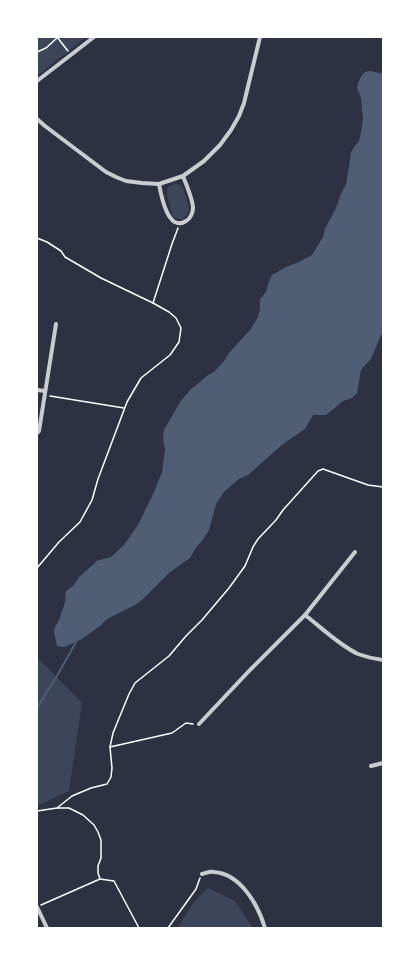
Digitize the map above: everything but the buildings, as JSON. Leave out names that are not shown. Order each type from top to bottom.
[{"type":"street","points":[[37,81],[94,37]]},
{"type":"street","points":[[37,119],[106,172],[126,181],[159,184],[183,176],[204,161],[220,145],[239,116],[244,103],[260,37]]},
{"type":"street","points":[[159,184],[169,218],[175,222],[184,223],[190,218],[194,209],[183,176]]},
{"type":"street","points":[[37,433],[39,431],[56,324]]},
{"type":"street","points":[[37,390],[44,393]]},
{"type":"street","points":[[199,724],[305,615],[355,552]]},
{"type":"street","points":[[305,615],[353,652],[365,657],[383,660]]},
{"type":"street","points":[[371,766],[383,763]]},
{"type":"street","points":[[202,874],[212,872],[220,873],[229,876],[238,883],[256,904],[265,928]]},
{"type":"street","points":[[37,907],[47,928]]},
{"type":"path","points":[[37,52],[46,48],[58,37],[71,55]]},
{"type":"path","points":[[153,302],[180,223]]},
{"type":"path","points":[[37,238],[47,242],[61,251],[65,257],[95,274],[153,302],[176,318],[181,328],[179,342],[170,356],[141,378],[124,408],[98,478],[92,500],[80,522],[59,542],[37,568]]},
{"type":"path","points":[[44,393],[124,408]]},
{"type":"path","points":[[57,808],[72,796],[91,788],[107,784],[111,777],[112,768],[110,747],[113,733],[135,683],[169,656],[202,620],[245,566],[258,539],[318,471],[323,469],[368,485],[383,486]]},
{"type":"path","points":[[110,747],[172,733],[186,723],[199,724]]},
{"type":"path","points":[[37,811],[69,808],[83,815],[94,825],[101,840],[101,858],[98,866],[98,874],[100,879]]},
{"type":"path","points":[[168,928],[196,889],[202,874]]},
{"type":"path","points":[[37,907],[100,879],[114,882],[139,928]]},
{"type":"shaded area","points":[[37,37],[86,37],[37,76]]},
{"type":"shaded area","points":[[370,71],[383,73],[383,333],[371,359],[361,370],[357,393],[352,398],[343,401],[326,415],[313,415],[305,429],[283,444],[248,475],[239,479],[224,492],[216,504],[209,530],[190,558],[169,573],[143,599],[135,605],[107,619],[82,639],[64,647],[57,646],[54,632],[65,602],[66,591],[74,585],[79,577],[96,561],[111,557],[124,545],[138,525],[162,472],[165,449],[163,440],[164,430],[180,402],[191,389],[214,372],[250,330],[258,317],[260,299],[266,292],[272,275],[312,255],[323,237],[325,229],[346,184],[351,152],[359,141],[363,119],[361,98],[357,88],[362,75],[365,72]]},
{"type":"shaded area","points":[[175,184],[181,185],[184,190],[189,209],[187,215],[182,219],[178,219],[173,216],[167,196],[167,190],[169,187]]},
{"type":"shaded area","points":[[37,657],[82,703],[69,791],[37,806]]},
{"type":"shaded area","points":[[208,888],[235,901],[253,928],[178,928],[194,902]]},
{"type":"waterway","points":[[37,708],[76,642]]}]
